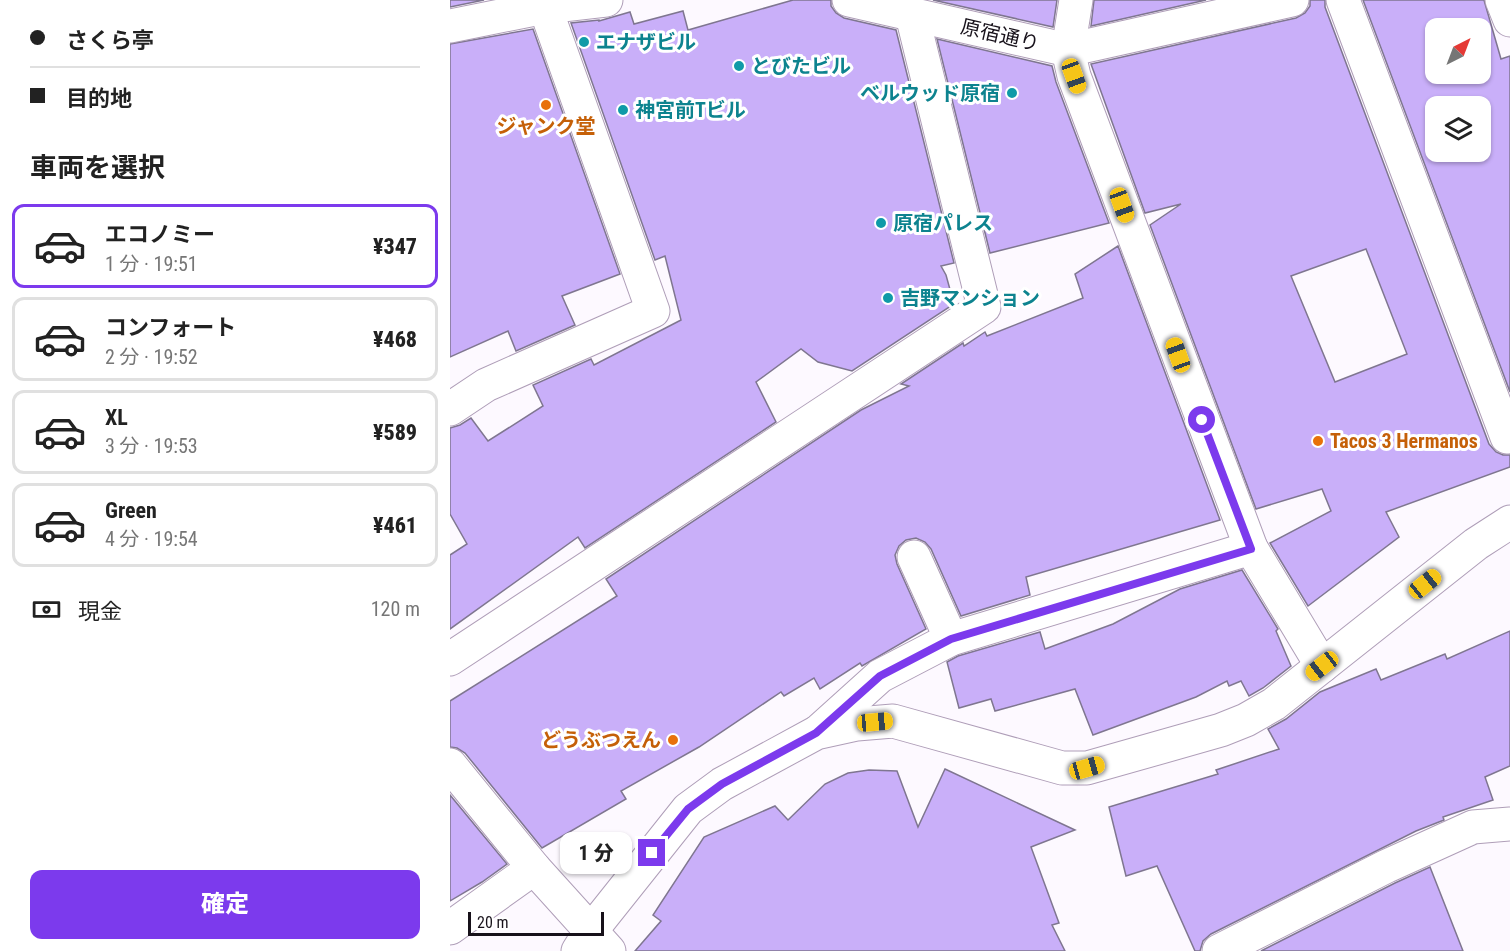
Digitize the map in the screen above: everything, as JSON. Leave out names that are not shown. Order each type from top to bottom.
[{"type":"street","points":[[450,26],[545,7],[606,0]]},
{"type":"street","name":"原宿通り","points":[[849,0],[1068,50],[1292,0]]},
{"type":"street","points":[[1076,0],[1068,50],[1074,76],[1251,549],[1322,666]]},
{"type":"street","points":[[1343,0],[1507,437]]},
{"type":"street","points":[[1502,0],[1510,20]]},
{"type":"street","points":[[450,410],[486,385],[653,311],[545,7]]},
{"type":"street","points":[[450,659],[984,307],[912,15]]},
{"type":"street","points":[[816,733],[857,724],[893,721],[1062,768],[1087,768],[1221,730],[1246,720],[1274,704],[1476,544],[1510,522]]},
{"type":"street","points":[[450,765],[534,868],[592,945],[688,809],[722,784],[816,733],[880,676],[951,639],[1251,549]]},
{"type":"street","points":[[914,557],[951,639]]},
{"type":"street","points":[[1219,951],[1387,866],[1473,827],[1510,824]]},
{"type":"street","points":[[450,928],[534,868]]},
{"type":"building","points":[[450,0],[484,0],[450,7]]},
{"type":"building","points":[[793,0],[831,0],[831,6],[836,13],[844,18],[896,30],[954,263],[941,266],[946,275],[954,304],[852,371],[818,362],[801,349],[756,382],[776,422],[585,548],[578,537],[450,629],[450,555],[467,544],[450,514],[450,428],[471,418],[488,441],[543,406],[533,385],[591,359],[594,365],[681,320],[665,256],[655,260],[571,23],[599,21],[630,12],[634,24],[683,11],[688,30]]},
{"type":"building","points":[[933,0],[1057,0],[1053,27]]},
{"type":"building","points":[[1094,0],[1206,0],[1091,26]]},
{"type":"building","points":[[1310,0],[1325,0],[1325,7],[1489,444],[1496,452],[1510,455],[1510,467],[1386,512],[1399,537],[1308,606],[1270,543],[1331,511],[1322,489],[1256,509],[1150,225],[1181,204],[1145,213],[1091,64],[1296,18],[1305,13],[1310,6]],"holes":[[[1366,249],[1407,354],[1335,382],[1291,276]]]},
{"type":"building","points":[[1363,0],[1484,0],[1489,18],[1425,18],[1425,84],[1491,84],[1491,24],[1501,59],[1510,56],[1510,392]]},
{"type":"building","points":[[533,29],[620,274],[562,296],[575,325],[516,351],[508,331],[450,357],[450,44]]},
{"type":"building","points":[[937,39],[1052,66],[1109,223],[990,253]]},
{"type":"building","points":[[1118,246],[1220,520],[1026,577],[1030,595],[961,616],[931,549],[925,542],[916,538],[906,540],[899,546],[895,555],[897,564],[926,629],[862,666],[860,663],[820,689],[814,678],[784,696],[781,692],[699,747],[621,791],[626,799],[542,848],[465,753],[450,747],[450,701],[617,596],[606,579],[861,410],[909,386],[901,384],[963,343],[964,346],[985,332],[987,336],[1083,298],[1075,274]]},
{"type":"building","points":[[1242,570],[1278,629],[1276,631],[1291,666],[1249,696],[1241,681],[1229,686],[1227,681],[1196,697],[1093,735],[1075,689],[995,711],[991,699],[959,708],[947,662],[958,656],[1040,632],[1045,649],[1113,624],[1180,589]]},
{"type":"building","points":[[1510,631],[1510,766],[1485,777],[1493,800],[1443,817],[1444,820],[1416,831],[1211,934],[1203,941],[1200,951],[1195,951],[1157,866],[1126,876],[1109,807],[1218,774],[1216,770],[1279,749],[1268,729],[1286,719],[1320,692],[1376,669],[1381,680],[1445,654],[1447,659]]},
{"type":"building","points":[[945,769],[1075,830],[1031,847],[1059,923],[1052,925],[1065,951],[635,951],[661,921],[653,915],[704,837],[775,806],[788,820],[825,784],[848,773],[869,770],[897,771],[918,827]]},
{"type":"building","points":[[450,795],[507,864],[450,901]]},
{"type":"building","points":[[1430,867],[1463,951],[1261,951],[1395,883]]},
{"type":"place","name":"エナザビル","points":[[584,42]]},
{"type":"place","name":"とびたビル","points":[[739,66]]},
{"type":"place","name":"ベルウッド原宿","points":[[1012,93]]},
{"type":"place","name":"ジャンク堂","points":[[546,105]]},
{"type":"place","name":"神宮前Tビル","points":[[623,110]]},
{"type":"place","name":"原宿パレス","points":[[881,223]]},
{"type":"place","name":"吉野マンション","points":[[888,298]]},
{"type":"place","name":"Tacos 3 Hermanos","points":[[1318,441]]},
{"type":"place","name":"どうぶつえん","points":[[673,740]]},
{"type":"route","points":[[652,853],[688,809],[722,784],[816,733],[880,676],[951,639],[1251,549],[1202,420]]}]
